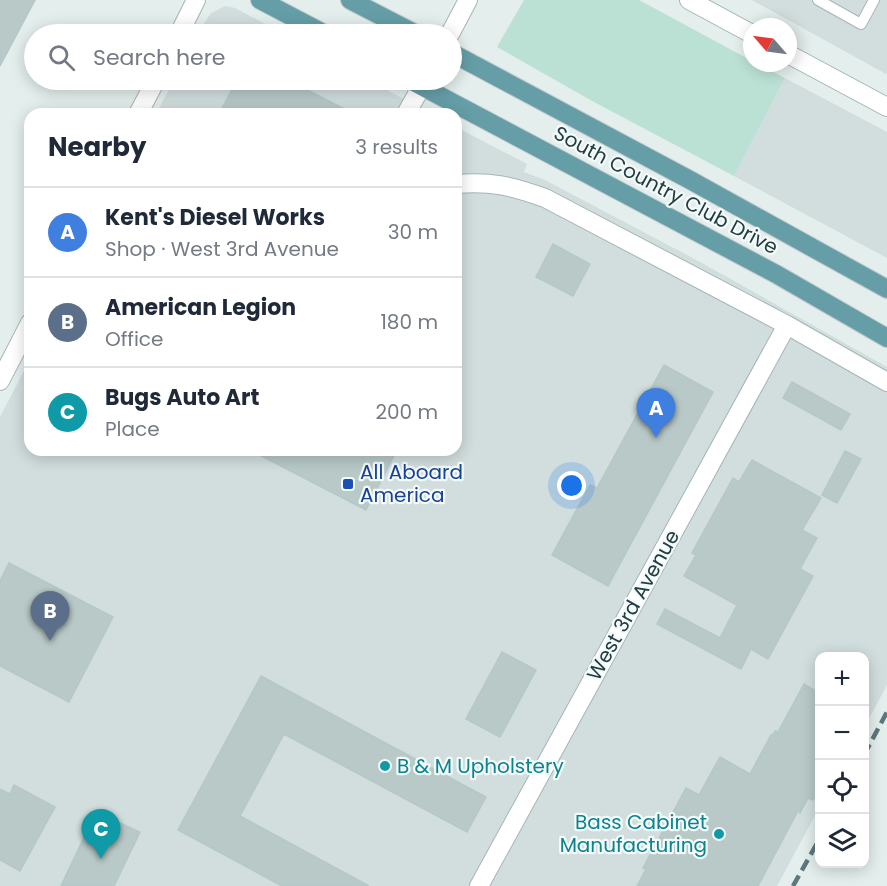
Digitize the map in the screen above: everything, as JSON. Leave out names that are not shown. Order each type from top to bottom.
[{"type":"main road","points":[[260,0],[306,24]]},
{"type":"main road","points":[[350,0],[397,24]]},
{"type":"main road","name":"South Country Club Drive","points":[[462,58],[690,180],[887,289]]},
{"type":"main road","name":"South Country Club Drive","points":[[436,90],[767,269],[887,338]]},
{"type":"street","points":[[184,24],[196,0]]},
{"type":"street","points":[[455,24],[468,0]]},
{"type":"street","points":[[689,0],[743,29]]},
{"type":"street","points":[[797,59],[887,107]]},
{"type":"street","points":[[141,108],[151,90]]},
{"type":"street","name":"South Country Club Drive","points":[[408,108],[415,90]]},
{"type":"street","points":[[462,184],[511,186],[545,198],[787,325],[887,382]]},
{"type":"street","name":"West 3rd Avenue","points":[[479,886],[787,325]]},
{"type":"street","points":[[0,381],[24,335]]},
{"type":"lane","points":[[819,0],[861,24],[874,0]]},
{"type":"shaded area","points":[[752,0],[887,0],[886,74],[797,25],[797,18],[785,18]]},
{"type":"shaded area","points":[[225,6],[235,8],[265,24],[204,24],[211,13]]},
{"type":"shaded area","points":[[785,78],[887,132],[887,258],[734,176]]},
{"type":"shaded area","points":[[169,90],[387,90],[421,108],[159,108]]},
{"type":"shaded area","points":[[462,130],[527,164],[524,172],[545,180],[702,263],[887,367],[887,685],[869,719],[869,652],[815,652],[815,815],[777,886],[0,886],[0,417],[24,371],[24,456],[462,456]]},
{"type":"green space","points":[[524,0],[639,0],[743,56],[743,72],[773,72],[785,78],[734,176],[594,102],[497,47]]},
{"type":"building","points":[[0,0],[35,0],[0,66]]},
{"type":"building","points":[[232,90],[307,90],[342,108],[222,108]]},
{"type":"building","points":[[553,244],[590,264],[573,296],[536,277]]},
{"type":"building","points":[[664,365],[713,392],[608,586],[552,555],[590,485],[597,488]]},
{"type":"building","points":[[792,382],[850,414],[841,430],[783,398]]},
{"type":"building","points":[[845,451],[861,459],[837,503],[822,495]]},
{"type":"building","name":"All Aboard America","points":[[262,456],[394,456],[366,510]]},
{"type":"building","points":[[752,460],[821,498],[802,530],[817,538],[800,569],[813,576],[768,659],[751,649],[741,669],[657,624],[665,609],[720,638],[737,605],[684,576],[696,555],[692,553],[733,478],[739,482]]},
{"type":"building","points":[[9,563],[113,617],[69,702],[0,666],[0,581]]},
{"type":"building","points":[[502,652],[536,670],[500,737],[466,719]]},
{"type":"building","name":"B & M Upholstery","points":[[261,676],[486,797],[467,832],[284,734],[240,816],[369,886],[282,886],[178,830]]},
{"type":"building","name":"Bass Cabinet Manufacturing","points":[[804,684],[815,691],[815,796],[813,800],[808,798],[800,813],[798,811],[758,886],[637,886],[646,869],[643,868],[686,788],[699,795],[720,757],[750,774],[771,735],[775,731],[778,732]]},
{"type":"building","points":[[14,785],[55,807],[20,871],[0,860],[0,789],[10,794]]},
{"type":"building","points":[[96,812],[140,832],[114,886],[61,886]]},
{"type":"railway","points":[[869,746],[887,712]]},
{"type":"railway","points":[[793,886],[815,847]]},
{"type":"place","name":"Kent's Diesel Works","points":[[656,438]]},
{"type":"place","name":"All Aboard America","points":[[348,484]]},
{"type":"place","name":"American Legion","points":[[50,641]]},
{"type":"place","name":"B & M Upholstery","points":[[385,766]]},
{"type":"place","name":"Bass Cabinet Manufacturing","points":[[719,834]]},
{"type":"place","name":"Bugs Auto Art","points":[[101,859]]}]
